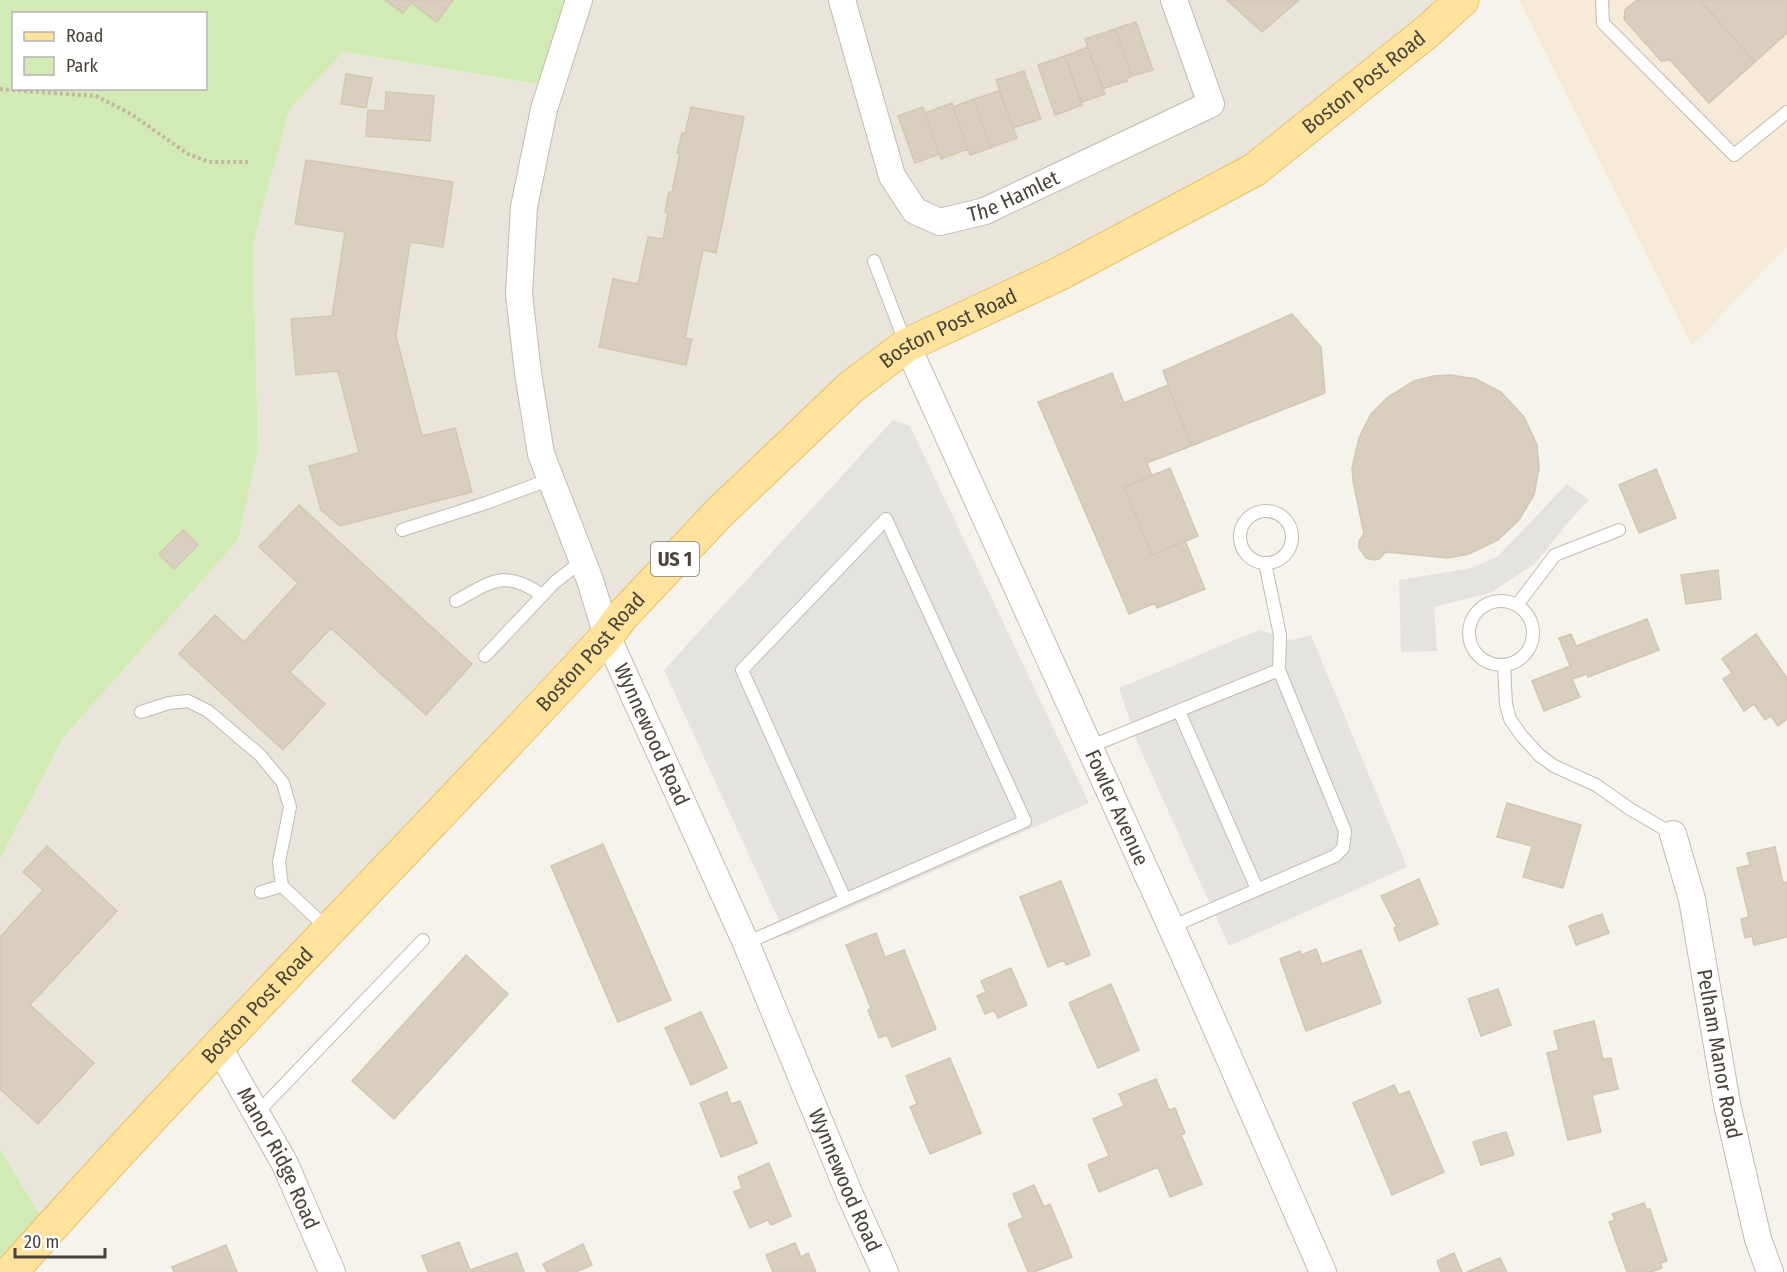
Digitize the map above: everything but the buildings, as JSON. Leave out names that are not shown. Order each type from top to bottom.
[{"type":"main road","name":"Boston Post Road","points":[[11,1272],[63,1212],[276,984],[444,811],[719,513],[851,387],[907,345],[1057,275],[1254,171],[1428,31],[1462,0]]},
{"type":"street","name":"Wynnewood Road","points":[[579,0],[544,109],[523,218],[519,294],[528,373],[541,454],[582,561],[607,636],[746,943],[885,1272]]},
{"type":"street","name":"The Hamlet","points":[[842,0],[892,176],[915,211],[940,222],[985,211],[1211,104],[1174,0]]},
{"type":"street","name":"Fowler Avenue","points":[[907,345],[1172,927],[1323,1272]]},
{"type":"street","name":"Pelham Manor Road","points":[[1673,834],[1692,899],[1727,1104],[1758,1239],[1770,1272]]},
{"type":"street","name":"Manor Ridge Road","points":[[211,1055],[225,1058],[285,1164],[332,1272]]},
{"type":"lane","points":[[1602,0],[1603,23],[1734,155],[1787,112]]},
{"type":"lane","points":[[874,261],[907,345]]},
{"type":"lane","points":[[402,530],[551,479]]},
{"type":"lane","points":[[1268,510],[1284,517],[1292,533],[1288,551],[1282,558],[1265,563],[1249,558],[1240,544],[1239,535],[1245,520],[1251,514],[1268,510]]},
{"type":"lane","points":[[746,943],[1025,821],[886,519],[742,670],[845,899]]},
{"type":"lane","points":[[1517,606],[1555,555],[1619,531]]},
{"type":"lane","points":[[485,656],[555,582],[582,561]]},
{"type":"lane","points":[[1172,927],[1335,856],[1343,848],[1345,831],[1279,670],[1280,635],[1265,563]]},
{"type":"lane","points":[[456,601],[483,586],[507,579],[526,583],[542,595]]},
{"type":"lane","points":[[1497,601],[1517,606],[1525,612],[1533,630],[1529,649],[1522,657],[1504,665],[1493,664],[1483,659],[1470,642],[1472,620],[1478,611],[1497,601]]},
{"type":"lane","points":[[1504,665],[1506,704],[1510,719],[1539,755],[1554,766],[1596,785],[1630,809],[1673,834]]},
{"type":"lane","points":[[1089,747],[1279,670]]},
{"type":"lane","points":[[141,712],[169,703],[188,701],[208,711],[260,755],[283,783],[290,807],[279,862],[282,886],[329,930]]},
{"type":"lane","points":[[1179,711],[1257,890]]},
{"type":"lane","points":[[261,892],[282,886]]},
{"type":"lane","points":[[256,1114],[423,940]]},
{"type":"path","points":[[14,90],[96,96],[131,114],[188,154],[209,162],[248,162]]},
{"type":"shaded area","points":[[576,0],[1452,0],[1251,167],[910,341],[46,1224],[0,1149],[0,859],[63,738],[238,540],[258,450],[253,244],[289,110],[343,52],[546,86]]},
{"type":"shaded area","points":[[1519,0],[1787,0],[1787,247],[1692,346]]},
{"type":"shaded area","points":[[893,420],[910,426],[1089,803],[786,936],[664,670]]},
{"type":"shaded area","points":[[1567,484],[1589,500],[1535,564],[1490,593],[1434,607],[1437,651],[1401,652],[1399,580],[1472,568],[1498,556]]},
{"type":"shaded area","points":[[1259,630],[1292,640],[1311,635],[1407,867],[1229,946],[1138,744],[1119,688]]},
{"type":"green space","points":[[0,0],[576,0],[547,86],[343,52],[289,110],[253,244],[258,450],[238,540],[63,738],[0,859]]},
{"type":"green space","points":[[0,1149],[46,1224],[0,1272]]}]
